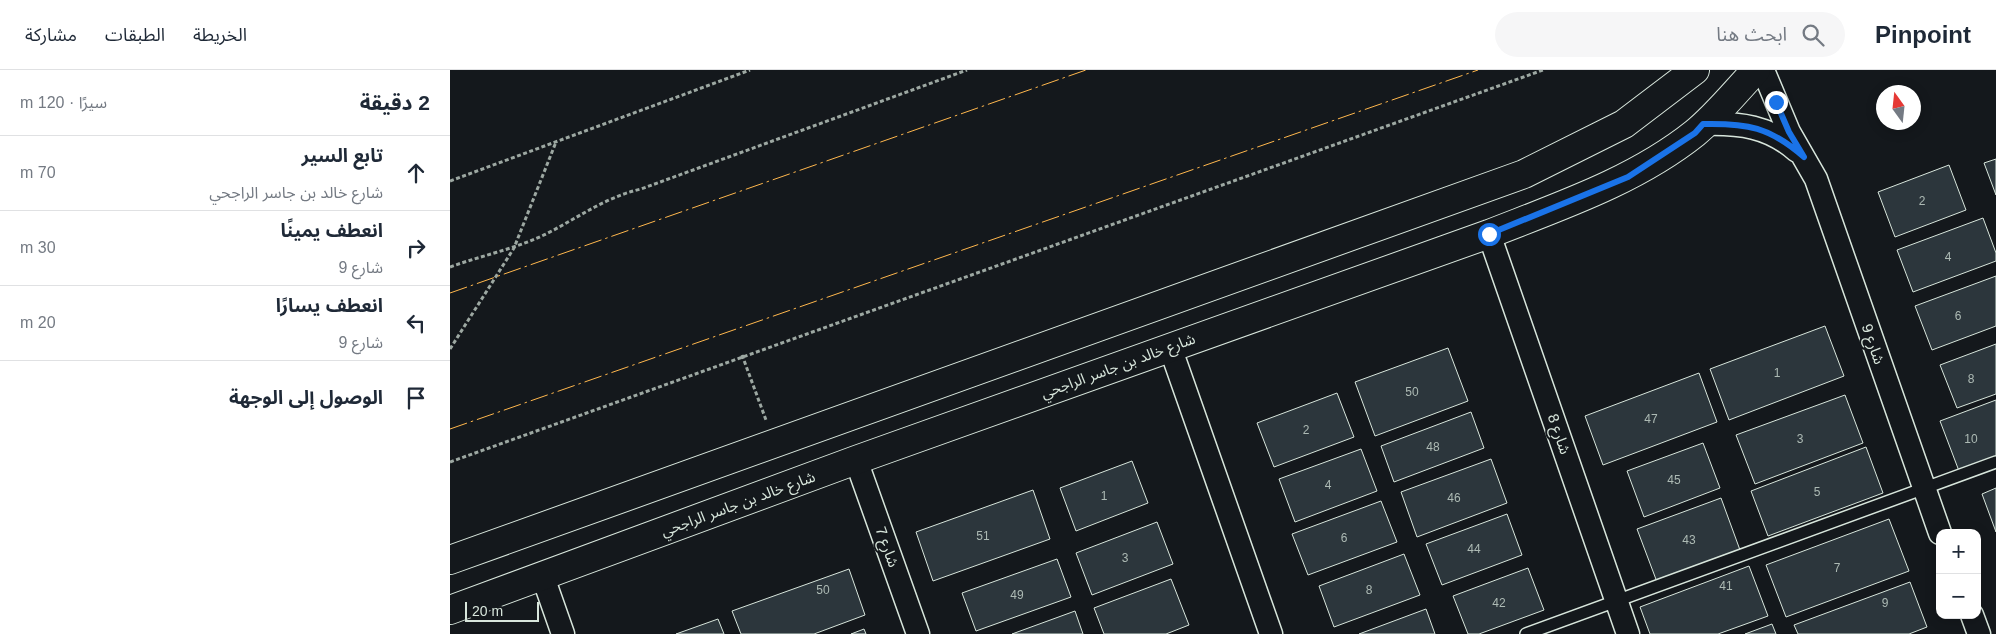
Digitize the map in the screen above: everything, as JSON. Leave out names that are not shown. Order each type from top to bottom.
[{"type":"street","points":[[450,560],[1524,174],[1624,124],[1695,70]]},
{"type":"street","name":"شارع خالد بن جاسر الراجحي","points":[[450,610],[856,460],[1489,234],[1628,177],[1695,133],[1756,70]]},
{"type":"street","name":"شارع 9","points":[[1763,70],[1789,132],[1816,179],[1939,529]]},
{"type":"street","name":"شارع 9","points":[[1703,124],[1728,124],[1756,128],[1785,141],[1804,157]]},
{"type":"street","name":"شارع 8","points":[[1489,234],[1628,634]]},
{"type":"street","points":[[1170,347],[1271,634]]},
{"type":"street","name":"شارع 7","points":[[856,460],[918,634]]},
{"type":"street","points":[[543,577],[563,634]]},
{"type":"street","points":[[1973,619],[1979,634]]},
{"type":"lane","points":[[1526,634],[1996,462]]},
{"type":"path","points":[[450,181],[750,70]]},
{"type":"path","points":[[450,267],[514,248],[548,233],[619,194],[641,189],[967,70]]},
{"type":"path","points":[[450,462],[742,355],[1542,70]]},
{"type":"path","points":[[450,349],[514,248],[556,142]]},
{"type":"path","points":[[742,355],[775,443]]},
{"type":"building","points":[[1996,159],[1996,195],[1984,163]]},
{"type":"building","points":[[1949,165],[1966,210],[1895,237],[1878,192]]},
{"type":"building","points":[[1983,218],[1996,253],[1996,261],[1913,292],[1897,250]]},
{"type":"building","points":[[1996,276],[1996,326],[1932,350],[1915,306]]},
{"type":"building","points":[[1825,326],[1844,376],[1729,420],[1710,369]]},
{"type":"building","points":[[1996,344],[1996,394],[1957,408],[1940,365]]},
{"type":"building","points":[[1448,348],[1468,401],[1375,436],[1355,382]]},
{"type":"building","points":[[1699,373],[1717,422],[1603,465],[1585,416]]},
{"type":"building","points":[[1337,393],[1354,437],[1274,467],[1257,423]]},
{"type":"building","points":[[1845,395],[1863,443],[1755,484],[1736,435]]},
{"type":"building","points":[[1996,400],[1996,457],[1959,471],[1940,421]]},
{"type":"building","points":[[1471,412],[1484,448],[1394,482],[1381,446]]},
{"type":"building","points":[[1703,443],[1720,488],[1644,517],[1627,471]]},
{"type":"building","points":[[1866,447],[1883,493],[1768,536],[1751,491]]},
{"type":"building","points":[[1361,449],[1377,491],[1295,522],[1279,479]]},
{"type":"building","points":[[1491,459],[1507,503],[1417,537],[1401,492]]},
{"type":"building","points":[[1132,461],[1148,503],[1076,531],[1060,488]]},
{"type":"building","points":[[1996,488],[1996,532],[1982,494]]},
{"type":"building","points":[[1033,490],[1050,539],[933,581],[916,532]]},
{"type":"building","points":[[1721,498],[1740,550],[1657,582],[1637,529]]},
{"type":"building","points":[[1381,501],[1397,542],[1308,575],[1292,534]]},
{"type":"building","points":[[1507,514],[1522,555],[1442,585],[1426,544]]},
{"type":"building","points":[[1889,519],[1909,571],[1786,617],[1766,565]]},
{"type":"building","points":[[1157,522],[1173,564],[1092,595],[1076,553]]},
{"type":"building","points":[[1404,554],[1420,595],[1334,627],[1319,586]]},
{"type":"building","points":[[1057,559],[1071,597],[976,631],[962,593]]},
{"type":"building","points":[[1749,566],[1768,616],[1718,634],[1650,634],[1640,607]]},
{"type":"building","points":[[1528,568],[1544,610],[1479,634],[1468,634],[1453,596]]},
{"type":"building","points":[[849,569],[865,615],[814,634],[741,634],[732,611]]},
{"type":"building","points":[[1171,579],[1189,625],[1166,634],[1104,634],[1094,608]]},
{"type":"building","points":[[1910,582],[1927,627],[1909,634],[1798,634],[1794,625]]},
{"type":"building","points":[[1426,609],[1435,634],[1359,634]]},
{"type":"building","points":[[1075,611],[1083,634],[1012,634]]},
{"type":"building","points":[[718,619],[724,634],[676,634]]},
{"type":"building","points":[[1772,624],[1776,634],[1745,634]]},
{"type":"building","points":[[864,629],[866,634],[851,634]]},
{"type":"power","points":[[450,293],[1086,70]]},
{"type":"power","points":[[450,429],[1478,70]]},
{"type":"route","points":[[1489,234],[1628,177],[1695,133],[1703,124],[1750,126],[1770,132],[1785,141],[1804,157],[1789,132],[1776,102]]}]
